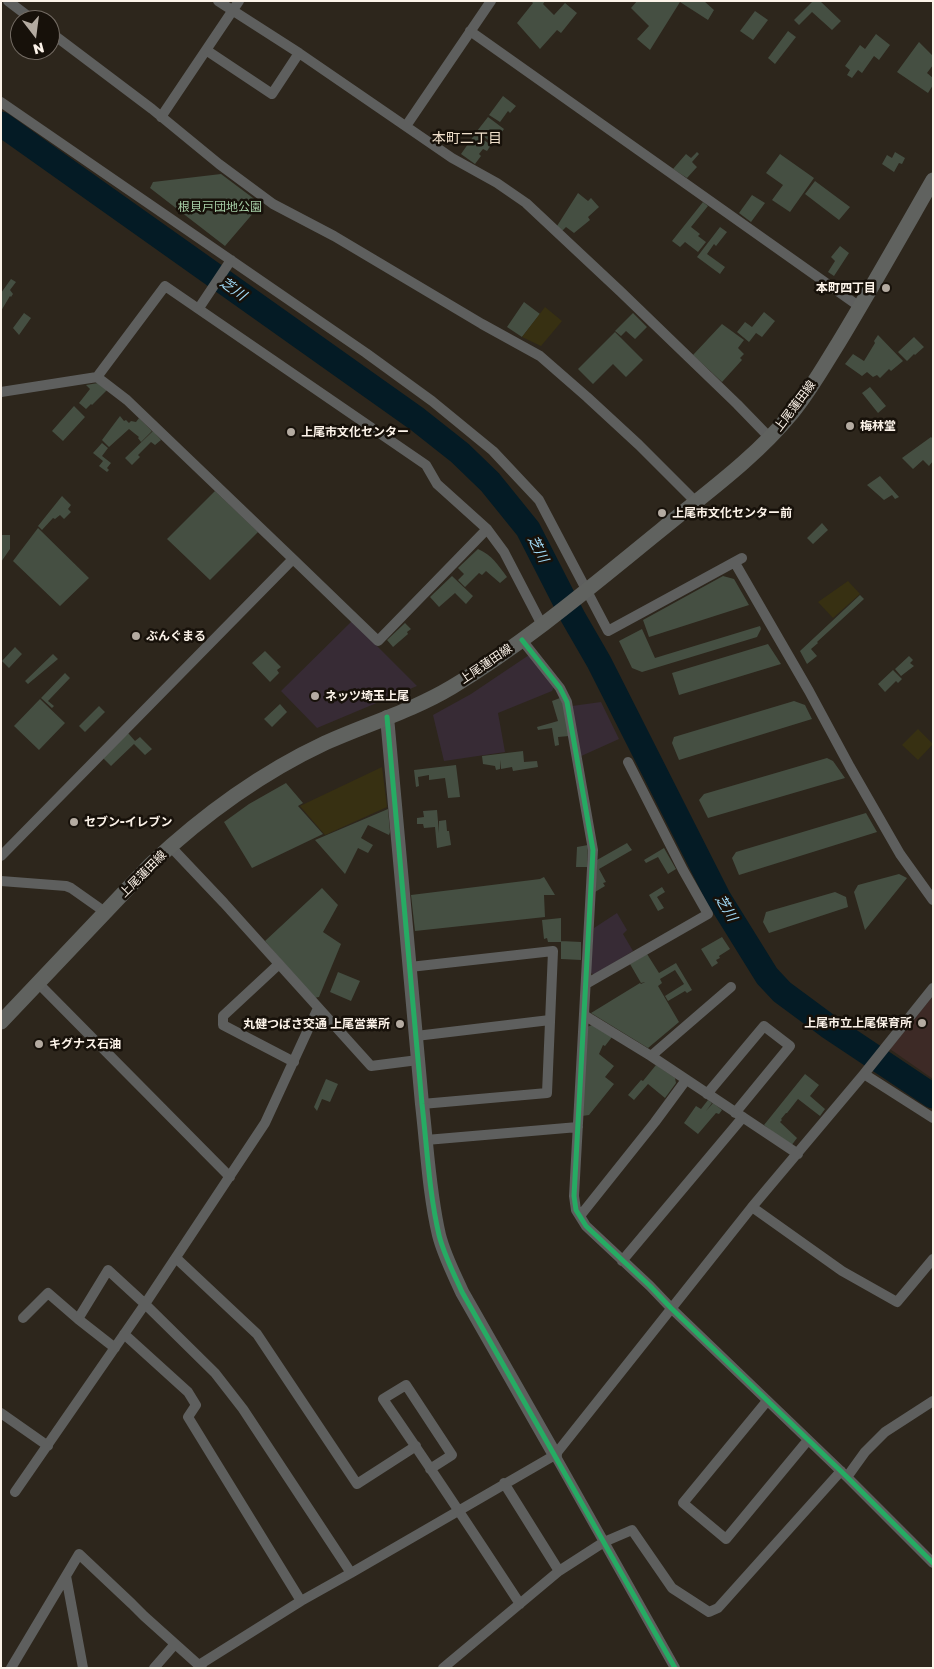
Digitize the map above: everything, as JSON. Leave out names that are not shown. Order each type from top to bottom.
[{"type":"main road","name":"上尾蓮田線","points":[[1,1022],[170,846],[204,819],[267,775],[324,743],[420,704],[482,669],[560,611],[695,501],[728,477],[770,438],[794,411],[812,385],[860,307],[933,180]]},
{"type":"street","points":[[8,1],[20,10]]},
{"type":"street","points":[[218,1],[299,53],[452,158],[497,183],[526,203],[621,292],[770,438]]},
{"type":"street","points":[[161,117],[239,1]]},
{"type":"street","points":[[406,126],[491,1]]},
{"type":"street","points":[[470,31],[860,307]]},
{"type":"street","points":[[60,40],[273,204],[334,236],[482,324],[540,356],[588,397],[695,501]]},
{"type":"street","points":[[206,50],[272,94],[299,53]]},
{"type":"street","points":[[1,102],[366,353],[432,402],[493,451],[539,500],[583,592],[608,631],[738,560],[850,767],[900,854],[933,900]]},
{"type":"street","points":[[202,304],[231,260]]},
{"type":"street","points":[[1,392],[98,377],[165,286],[202,304],[426,465],[437,484],[487,529],[504,552],[542,625]]},
{"type":"street","points":[[98,377],[127,400],[378,641],[487,529]]},
{"type":"street","points":[[1,856],[293,559]]},
{"type":"street","points":[[522,640],[560,688],[567,702],[593,850],[574,1196],[576,1210],[586,1226],[933,1562]]},
{"type":"street","points":[[387,717],[422,1104],[439,1236],[462,1292],[675,1668]]},
{"type":"street","points":[[586,984],[708,914],[683,870],[628,762]]},
{"type":"street","points":[[170,846],[371,1066],[418,1060]]},
{"type":"street","points":[[1,881],[66,886],[105,912]]},
{"type":"street","points":[[410,966],[553,951],[547,1093],[422,1104]]},
{"type":"street","points":[[279,964],[223,1016],[223,1025],[294,1062]]},
{"type":"street","points":[[38,982],[230,1177]]},
{"type":"street","points":[[651,1056],[731,987]]},
{"type":"street","points":[[11,1668],[80,1554],[200,1667],[301,1601],[555,1455],[671,1308],[933,988]]},
{"type":"street","points":[[16,1492],[145,1304],[265,1123],[318,1008]]},
{"type":"street","points":[[584,1015],[651,1056],[798,1154]]},
{"type":"street","points":[[416,1036],[550,1020]]},
{"type":"street","points":[[622,1261],[739,1115],[790,1046],[764,1026],[707,1094]]},
{"type":"street","points":[[866,1071],[933,1118]]},
{"type":"street","points":[[580,1216],[686,1080]]},
{"type":"street","points":[[426,1140],[578,1127]]},
{"type":"street","points":[[752,1208],[842,1271],[897,1302],[933,1259]]},
{"type":"street","points":[[176,1258],[257,1334],[357,1484],[416,1446]]},
{"type":"street","points":[[78,1319],[108,1270],[215,1373],[244,1409],[351,1573]]},
{"type":"street","points":[[23,1318],[48,1293],[115,1348]]},
{"type":"street","points":[[124,1334],[188,1392],[196,1405],[188,1417],[301,1601]]},
{"type":"street","points":[[430,1469],[452,1455],[406,1385],[383,1399],[430,1469],[459,1510],[520,1604]]},
{"type":"street","points":[[767,1401],[683,1503],[726,1538],[808,1440]]},
{"type":"street","points":[[443,1668],[559,1571],[604,1542],[632,1530],[672,1588],[709,1612],[718,1608],[885,1432],[933,1401]]},
{"type":"street","points":[[1,1413],[48,1446]]},
{"type":"street","points":[[504,1483],[559,1571]]},
{"type":"street","points":[[66,1576],[84,1668]]},
{"type":"street","points":[[154,1668],[175,1644]]},
{"type":"shaded area","points":[[352,621],[417,686],[317,728],[281,691]]},
{"type":"shaded area","points":[[529,655],[554,687],[552,691],[498,713],[505,752],[444,761],[433,715],[471,694]]},
{"type":"shaded area","points":[[601,702],[619,739],[579,757],[572,706]]},
{"type":"shaded area","points":[[617,913],[627,930],[623,934],[633,951],[594,975],[590,972],[594,928]]},
{"type":"shaded area","name":"上尾市立上尾保育所","points":[[933,996],[933,1079],[890,1049]]},
{"type":"green space","points":[[531,1],[545,1],[543,4],[554,15],[565,3],[577,13],[561,33],[557,30],[540,49],[517,23],[533,3]]},
{"type":"green space","points":[[637,1],[704,1],[714,10],[708,20],[680,2],[650,50],[637,39],[649,26],[631,8]]},
{"type":"green space","points":[[813,1],[820,1],[841,21],[832,30],[812,12],[799,25],[794,20]]},
{"type":"green space","points":[[755,11],[768,20],[753,40],[740,31]]},
{"type":"green space","points":[[788,31],[796,37],[775,64],[768,58]]},
{"type":"green space","points":[[876,34],[890,45],[879,60],[874,56],[862,73],[858,70],[852,78],[847,75],[850,70],[845,66],[860,45],[865,49]]},
{"type":"green space","points":[[919,42],[933,56],[933,65],[927,73],[933,78],[933,85],[928,93],[897,72]]},
{"type":"green space","points":[[503,96],[516,106],[510,113],[508,111],[500,122],[489,115]]},
{"type":"green space","points":[[488,117],[504,129],[493,144],[477,131]]},
{"type":"green space","points":[[475,134],[491,145],[487,151],[483,149],[479,154],[481,156],[475,164],[461,154]]},
{"type":"green space","points":[[697,152],[699,154],[692,162],[697,167],[687,178],[673,169],[686,154],[691,158]]},
{"type":"green space","points":[[895,152],[905,158],[902,164],[899,163],[894,172],[882,164],[887,155],[892,158]]},
{"type":"green space","points":[[780,154],[814,178],[790,212],[772,200],[783,185],[766,173]]},
{"type":"green space","name":"根貝戸団地公園","points":[[221,174],[261,204],[225,246],[150,188],[153,182]]},
{"type":"green space","points":[[815,181],[850,207],[839,220],[805,194]]},
{"type":"green space","points":[[578,193],[588,201],[591,198],[599,207],[588,217],[590,220],[574,233],[566,227],[562,231],[557,226]]},
{"type":"green space","points":[[752,195],[765,203],[751,222],[739,213]]},
{"type":"green space","points":[[703,202],[708,206],[691,227],[706,242],[698,252],[685,242],[680,247],[672,241]]},
{"type":"green space","points":[[720,227],[727,232],[716,246],[714,244],[707,254],[725,267],[720,274],[697,257]]},
{"type":"green space","points":[[840,246],[849,253],[834,276],[828,272],[835,261],[831,257]]},
{"type":"green space","points":[[11,279],[16,282],[10,290],[13,294],[1,311],[1,293]]},
{"type":"green space","points":[[524,302],[540,314],[522,337],[507,327]]},
{"type":"green space","points":[[764,312],[775,321],[762,337],[756,333],[749,342],[737,332],[745,322],[752,327]]},
{"type":"green space","points":[[24,313],[31,318],[19,335],[13,328]]},
{"type":"green space","points":[[633,313],[647,327],[635,339],[626,331],[621,336],[615,331]]},
{"type":"green space","points":[[722,324],[744,340],[738,348],[744,354],[740,358],[742,360],[722,382],[693,355]]},
{"type":"green space","points":[[615,332],[643,360],[626,377],[613,364],[593,384],[578,369]]},
{"type":"green space","points":[[878,335],[903,361],[891,371],[889,369],[880,378],[877,375],[873,377],[867,372],[862,376],[845,364],[853,354],[864,361]]},
{"type":"green space","points":[[914,337],[924,347],[907,361],[898,352]]},
{"type":"green space","points":[[98,383],[108,389],[86,409],[79,403],[90,389],[86,385]]},
{"type":"green space","points":[[870,387],[886,406],[878,413],[862,393]]},
{"type":"green space","points":[[74,406],[85,417],[63,441],[52,431]]},
{"type":"green space","points":[[120,416],[129,423],[131,421],[136,422],[139,418],[152,431],[141,442],[139,437],[129,429],[109,447],[102,440]]},
{"type":"green space","points":[[153,431],[161,440],[155,445],[151,442],[138,455],[140,457],[132,465],[125,458]]},
{"type":"green space","points":[[931,437],[933,439],[933,461],[929,466],[923,460],[913,469],[902,458]]},
{"type":"green space","points":[[102,443],[108,448],[102,456],[111,463],[107,468],[109,470],[107,472],[99,466],[103,461],[93,453]]},
{"type":"green space","points":[[880,476],[899,497],[895,499],[892,495],[884,500],[867,485]]},
{"type":"green space","points":[[215,491],[258,532],[210,580],[167,539]]},
{"type":"green space","points":[[62,496],[71,505],[68,509],[71,512],[64,519],[60,515],[55,519],[53,518],[42,530],[38,526]]},
{"type":"green space","points":[[822,523],[828,530],[813,544],[807,538]]},
{"type":"green space","points":[[38,528],[89,578],[60,606],[13,561]]},
{"type":"green space","points":[[1,535],[10,535],[10,549],[1,562]]},
{"type":"green space","points":[[478,549],[491,557],[507,577],[500,583],[486,571],[482,575],[479,573],[465,587],[458,580],[464,574],[458,568]]},
{"type":"green space","points":[[452,576],[473,596],[466,604],[455,593],[439,607],[430,597]]},
{"type":"green space","points":[[723,576],[734,579],[749,605],[649,637],[643,620]]},
{"type":"green space","points":[[860,595],[864,599],[811,649],[817,656],[807,664],[800,651]]},
{"type":"green space","points":[[405,623],[411,629],[393,647],[387,640]]},
{"type":"green space","points":[[760,626],[761,629],[757,637],[642,672],[632,668],[619,641],[642,629],[655,658]]},
{"type":"green space","points":[[768,644],[781,664],[679,695],[672,673]]},
{"type":"green space","points":[[15,647],[22,654],[9,668],[2,661]]},
{"type":"green space","points":[[265,651],[281,667],[277,670],[279,673],[270,682],[252,663]]},
{"type":"green space","points":[[53,654],[58,659],[28,684],[25,681]]},
{"type":"green space","points":[[909,656],[913,660],[910,663],[914,666],[901,676],[895,669]]},
{"type":"green space","points":[[893,670],[902,679],[898,683],[896,681],[885,692],[878,684]]},
{"type":"green space","points":[[65,673],[70,678],[48,701],[54,706],[52,708],[41,698]]},
{"type":"green space","points":[[560,698],[564,706],[569,736],[558,737],[559,745],[555,746],[552,728],[538,730],[537,727],[558,721],[552,701]]},
{"type":"green space","points":[[40,699],[65,723],[39,750],[14,726]]},
{"type":"green space","points":[[794,701],[805,705],[812,719],[679,760],[672,743],[674,737]]},
{"type":"green space","points":[[280,704],[287,712],[272,727],[264,719]]},
{"type":"green space","points":[[99,706],[105,712],[85,732],[79,726]]},
{"type":"green space","points":[[128,733],[135,741],[140,737],[152,749],[145,755],[134,744],[111,766],[103,758]]},
{"type":"green space","points":[[523,751],[524,762],[537,761],[538,767],[513,771],[512,767],[501,769],[500,760],[500,769],[496,770],[495,766],[483,764],[482,756]]},
{"type":"green space","points":[[827,758],[833,761],[845,778],[708,818],[699,800],[704,794]]},
{"type":"green space","points":[[456,765],[460,797],[448,798],[445,778],[429,780],[429,775],[418,777],[419,786],[416,787],[414,770]]},
{"type":"green space","points":[[286,783],[303,803],[298,806],[323,834],[252,868],[224,822],[249,804]]},
{"type":"green space","points":[[388,809],[389,835],[368,825],[361,838],[373,845],[368,853],[358,848],[345,874],[315,840]]},
{"type":"green space","points":[[437,810],[439,833],[439,821],[446,820],[451,845],[437,848],[435,827],[424,828],[423,824],[417,824],[417,818],[424,817],[423,811]]},
{"type":"green space","points":[[866,813],[877,832],[739,875],[732,858],[736,852]]},
{"type":"green space","points":[[627,843],[632,850],[599,869],[606,882],[603,883],[605,886],[595,892],[597,860]]},
{"type":"green space","points":[[588,845],[587,867],[576,867],[577,847]]},
{"type":"green space","points":[[664,848],[676,869],[668,874],[658,857],[646,863],[644,860]]},
{"type":"green space","points":[[899,874],[907,878],[865,930],[854,892],[858,885]]},
{"type":"green space","points":[[544,877],[555,895],[544,895],[545,917],[415,931],[411,895]]},
{"type":"green space","points":[[662,887],[665,892],[657,897],[664,908],[658,911],[649,895]]},
{"type":"green space","points":[[322,888],[338,905],[323,932],[341,944],[319,997],[314,998],[265,941]]},
{"type":"green space","points":[[835,892],[846,897],[848,907],[769,933],[763,922],[766,912]]},
{"type":"green space","points":[[561,918],[561,942],[548,942],[547,938],[544,939],[542,920]]},
{"type":"green space","points":[[722,937],[730,949],[719,956],[720,958],[716,960],[718,963],[712,967],[701,949]]},
{"type":"green space","points":[[561,941],[581,942],[581,960],[561,959]]},
{"type":"green space","points":[[647,954],[659,973],[676,963],[692,990],[687,993],[685,991],[668,1001],[665,996],[684,984],[675,970],[660,979],[662,983],[658,986],[679,1022],[648,1048],[591,1013],[640,983],[641,984],[645,982],[641,983],[630,964]]},
{"type":"green space","points":[[338,972],[360,981],[351,1001],[330,992]]},
{"type":"green space","points":[[592,1025],[612,1037],[605,1046],[603,1045],[599,1054],[614,1066],[605,1077],[614,1084],[589,1115],[582,1116],[587,1027]]},
{"type":"green space","points":[[656,1065],[675,1078],[676,1083],[665,1098],[648,1084],[634,1100],[628,1095]]},
{"type":"green space","points":[[805,1074],[819,1085],[810,1096],[825,1109],[820,1116],[798,1099],[780,1122],[797,1138],[791,1146],[764,1125]]},
{"type":"green space","points":[[326,1079],[338,1084],[330,1102],[322,1099],[317,1111],[314,1107]]},
{"type":"green space","points":[[708,1100],[712,1103],[706,1111],[713,1103],[722,1110],[719,1114],[716,1113],[698,1134],[684,1123],[696,1106],[701,1109]]},
{"type":"sand","points":[[545,307],[562,321],[541,346],[522,337]]},
{"type":"sand","points":[[848,581],[860,594],[833,618],[818,602]]},
{"type":"sand","points":[[918,729],[933,744],[918,760],[902,745]]},
{"type":"sand","points":[[382,767],[387,807],[325,835],[300,806]]},
{"type":"waterway","name":"芝川","points":[[1,124],[417,419],[460,453],[490,482],[528,529],[573,617],[599,662],[718,897],[767,976],[782,992],[828,1026],[933,1096]]},
{"type":"cycle path","points":[[522,640],[560,688],[567,702],[593,850],[574,1196],[576,1210],[586,1226],[847,1477],[933,1563]]},
{"type":"cycle path","points":[[387,717],[422,1104],[433,1202],[441,1242],[462,1292],[675,1668]]},
{"type":"place","name":"本町四丁目","points":[[886,288]]},
{"type":"place","name":"梅林堂","points":[[850,426]]},
{"type":"place","name":"上尾市文化センター","points":[[291,432]]},
{"type":"place","name":"上尾市文化センター前","points":[[662,513]]},
{"type":"place","name":"ぶんぐまる","points":[[136,636]]},
{"type":"place","name":"ネッツ埼玉上尾","points":[[315,696]]},
{"type":"place","name":"セブン-イレブン","points":[[74,822]]},
{"type":"place","name":"上尾市立上尾保育所","points":[[922,1023]]},
{"type":"place","name":"丸健つばさ交通 上尾営業所","points":[[400,1024]]},
{"type":"place","name":"キグナス石油","points":[[39,1044]]},
{"type":"district","name":"本町二丁目","points":[[467,139]]}]
